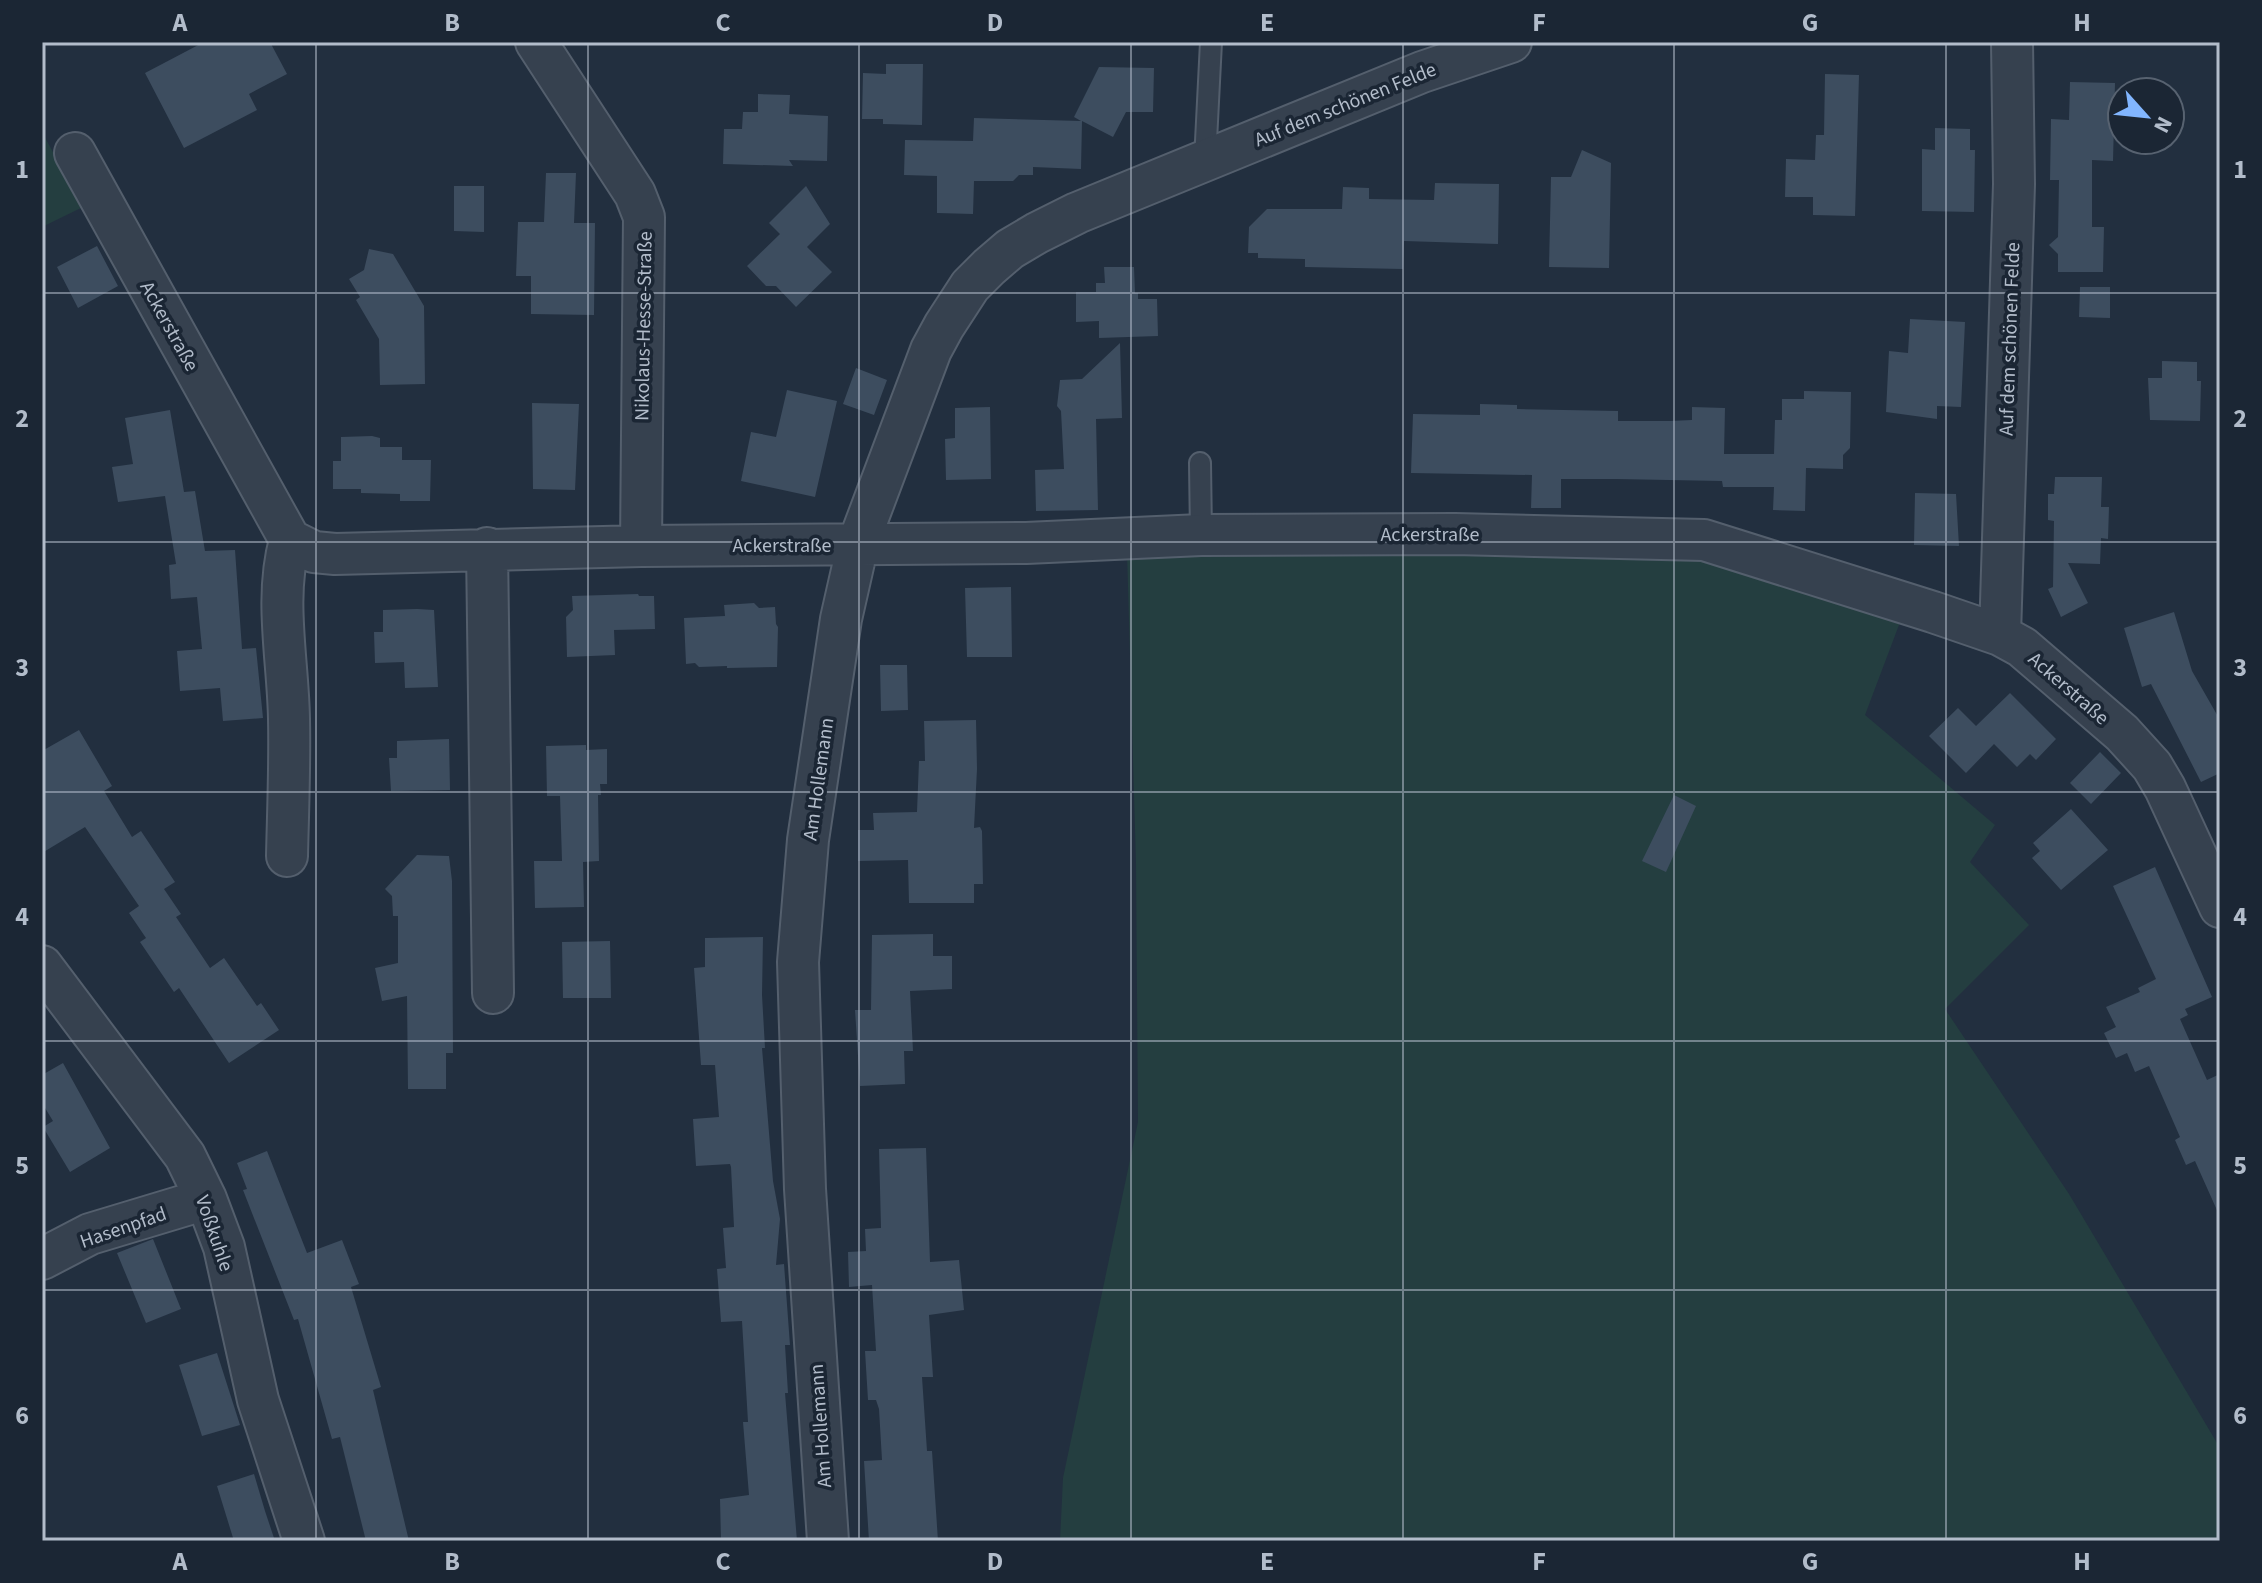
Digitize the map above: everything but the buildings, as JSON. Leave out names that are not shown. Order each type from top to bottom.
[{"type":"street","name":"Nikolaus-Hesse-Straße","points":[[536,42],[635,194],[644,217],[641,546]]},
{"type":"street","name":"Auf dem schönen Felde","points":[[1193,166],[1422,72],[1511,42]]},
{"type":"street","name":"Auf dem schönen Felde","points":[[2000,635],[2014,184],[2012,42]]},
{"type":"street","name":"Ackerstraße","points":[[75,153],[290,540],[303,548],[325,554],[487,548],[1026,543],[1201,535],[1455,534],[1695,539],[1737,549],[2000,635],[2022,647],[2133,744],[2152,766],[2220,907]]},
{"type":"street","name":"Am Hollemann","points":[[828,1541],[805,1189],[798,962],[808,840],[841,619],[858,544],[931,350],[970,286],[1010,249],[1037,233],[1077,213],[1193,166]]},
{"type":"street","points":[[287,856],[289,718],[282,621],[285,558],[290,540]]},
{"type":"street","points":[[487,548],[493,993]]},
{"type":"street","name":"Voßkuhle","points":[[42,966],[185,1156],[206,1199],[224,1247],[258,1400],[304,1541]]},
{"type":"street","name":"Hasenpfad","points":[[42,1259],[90,1234],[206,1199]]},
{"type":"lane","points":[[1193,166],[1211,42]]},
{"type":"lane","points":[[1200,463],[1201,535]]},
{"type":"green space","points":[[42,132],[83,207],[42,227]]},
{"type":"green space","points":[[1127,552],[1705,554],[1902,617],[1865,715],[1995,825],[1970,862],[2029,925],[1945,1009],[2069,1194],[2220,1448],[2220,1541],[1060,1541],[1063,1478],[1138,1122],[1136,863]]}]
